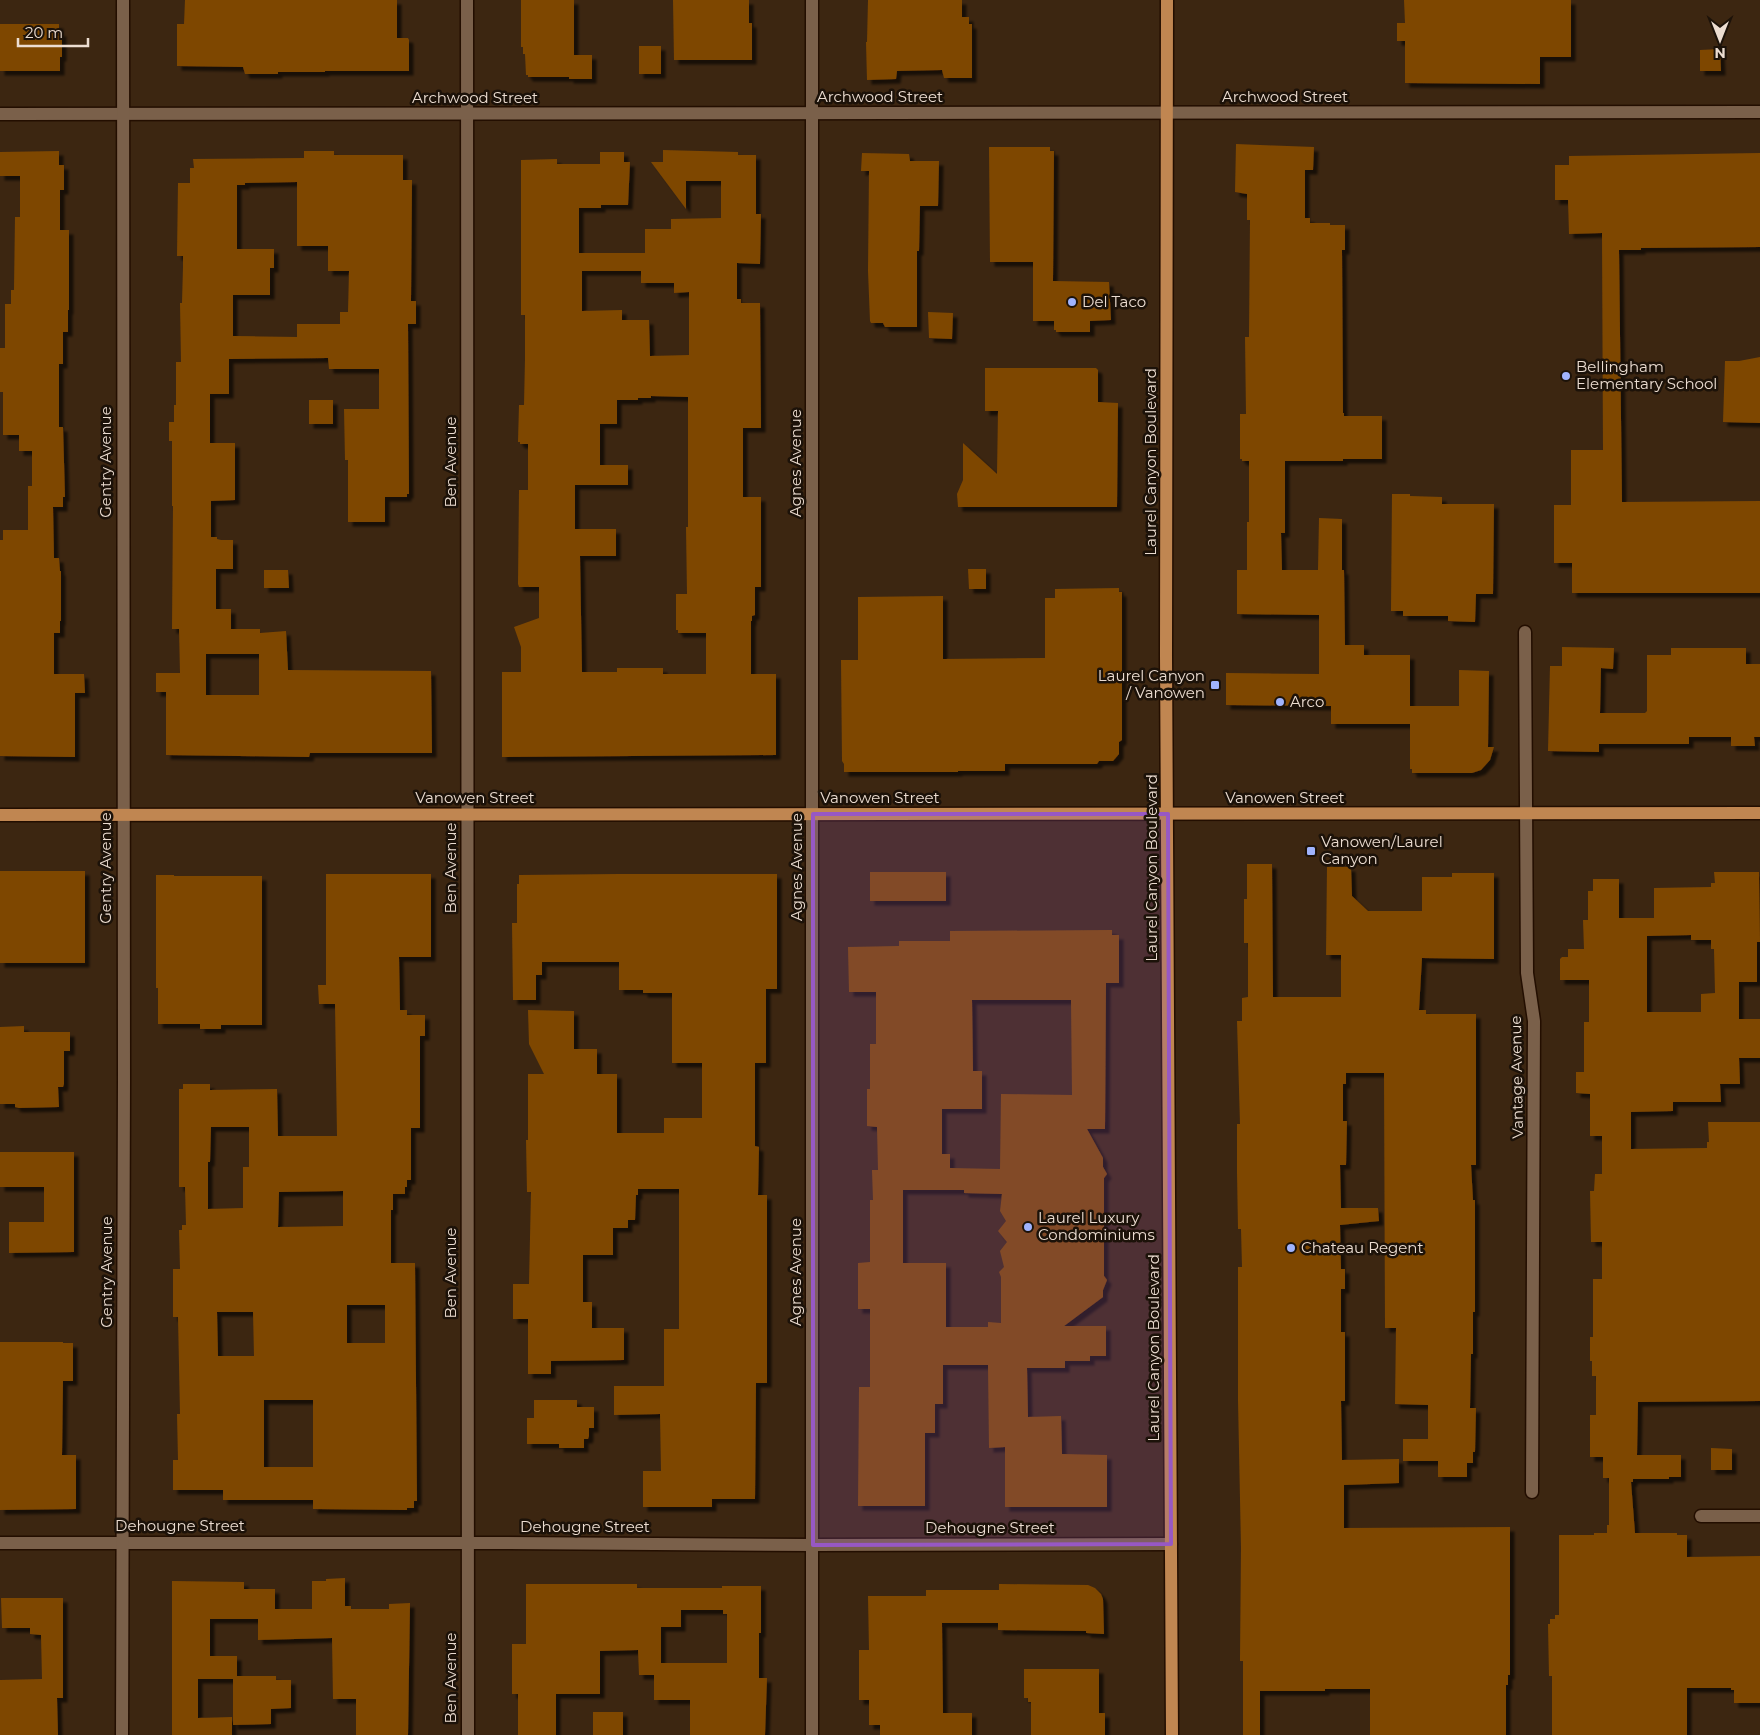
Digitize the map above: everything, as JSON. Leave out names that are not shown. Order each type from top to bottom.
[{"type":"main road","name":"Laurel Canyon Boulevard","points":[[1167,0],[1172,1735]]},
{"type":"main road","name":"Vanowen Street","points":[[0,815],[1760,813]]},
{"type":"street","name":"Gentry Avenue","points":[[122,1735],[123,0]]},
{"type":"street","name":"Ben Avenue","points":[[467,0],[468,1735]]},
{"type":"street","name":"Agnes Avenue","points":[[812,0],[812,1735]]},
{"type":"street","name":"Archwood Street","points":[[0,114],[1760,112]]},
{"type":"street","name":"Vantage Avenue","points":[[1525,632],[1527,973],[1534,1021],[1532,1492]]},
{"type":"street","points":[[1701,1516],[1760,1516]]},
{"type":"street","name":"Dehougne Street","points":[[0,1543],[1170,1544]]},
{"type":"highlighted area","points":[[813,814],[1168,814],[1171,1544],[813,1545]]},
{"type":"building","points":[[185,0],[397,0],[397,38],[408,38],[409,40],[409,71],[325,71],[245,74],[243,67],[177,66],[177,24],[184,24]]},
{"type":"building","points":[[521,0],[574,0],[574,55],[592,55],[592,79],[528,77],[526,75],[525,54],[523,54],[523,47],[521,47]]},
{"type":"building","points":[[673,0],[749,0],[749,23],[752,23],[752,60],[674,60]]},
{"type":"building","points":[[868,0],[962,0],[962,17],[969,17],[969,24],[972,24],[972,78],[944,78],[942,70],[897,71],[896,79],[867,80]]},
{"type":"building","points":[[1404,0],[1571,0],[1571,57],[1540,57],[1540,84],[1405,83],[1405,41],[1397,41],[1397,23],[1405,23]]},
{"type":"building","points":[[0,24],[59,24],[59,32],[62,32],[60,71],[0,71]]},
{"type":"building","points":[[639,46],[661,46],[661,74],[639,74]]},
{"type":"building","points":[[1720,49],[1721,71],[1700,71],[1700,50]]},
{"type":"building","points":[[1236,144],[1314,147],[1313,170],[1305,170],[1305,218],[1310,218],[1310,223],[1345,225],[1345,250],[1342,250],[1343,413],[1344,416],[1382,416],[1382,459],[1285,461],[1285,533],[1281,533],[1282,570],[1318,570],[1319,518],[1342,519],[1345,645],[1364,645],[1364,655],[1410,655],[1410,706],[1459,706],[1459,670],[1489,671],[1488,747],[1494,747],[1490,760],[1481,770],[1472,773],[1412,773],[1412,769],[1410,769],[1410,724],[1331,724],[1331,706],[1226,705],[1226,673],[1319,674],[1319,615],[1237,614],[1237,570],[1247,570],[1247,522],[1249,522],[1249,461],[1242,461],[1240,459],[1240,414],[1246,414],[1245,337],[1249,337],[1250,220],[1247,220],[1247,194],[1235,192]]},
{"type":"building","points":[[989,147],[1050,147],[1050,151],[1054,151],[1053,281],[1109,282],[1111,320],[1090,321],[1090,332],[1056,332],[1054,330],[1054,321],[1033,321],[1033,262],[990,262]]},
{"type":"building","points":[[663,150],[738,152],[738,155],[756,155],[756,214],[761,214],[760,264],[737,263],[737,299],[741,299],[741,303],[760,303],[761,428],[743,428],[743,497],[761,497],[761,587],[755,587],[755,615],[752,616],[751,621],[751,674],[776,674],[776,755],[502,757],[502,672],[521,672],[521,647],[514,627],[539,618],[539,587],[519,587],[518,584],[519,490],[528,490],[528,444],[520,444],[518,442],[519,405],[524,405],[525,359],[525,315],[521,315],[521,160],[557,159],[557,164],[600,164],[600,152],[624,152],[624,162],[630,162],[628,205],[601,205],[601,208],[579,208],[579,253],[645,253],[645,229],[671,229],[671,219],[721,218],[721,181],[686,181],[686,209],[651,162],[663,162]],"holes":[[[582,271],[641,271],[641,283],[674,283],[674,293],[689,292],[689,355],[650,356],[649,320],[622,320],[622,310],[582,311]],[[651,396],[688,397],[687,594],[676,594],[676,630],[678,630],[678,633],[706,633],[706,674],[663,674],[663,668],[617,668],[617,672],[582,672],[580,556],[616,556],[616,529],[575,529],[575,485],[628,485],[628,465],[600,465],[600,424],[617,424],[617,400],[638,400],[638,398],[651,398]]]},
{"type":"building","points":[[59,151],[59,165],[64,165],[64,190],[60,190],[60,230],[69,230],[69,310],[68,332],[63,332],[63,364],[59,364],[59,427],[63,427],[65,497],[63,497],[63,507],[53,507],[54,558],[59,558],[61,571],[61,621],[60,633],[54,633],[54,674],[84,674],[85,693],[75,693],[75,757],[0,756],[0,540],[3,540],[3,530],[28,530],[28,486],[32,486],[32,451],[19,451],[19,435],[3,435],[3,392],[0,392],[0,348],[5,348],[5,304],[11,304],[11,290],[14,290],[15,217],[20,217],[20,176],[0,176],[0,152]]},
{"type":"building","points":[[304,151],[334,151],[334,155],[403,155],[403,180],[412,180],[411,301],[416,301],[416,324],[408,324],[409,494],[407,494],[407,497],[385,497],[385,522],[348,522],[348,460],[345,460],[344,409],[379,409],[379,369],[329,369],[328,358],[229,359],[229,394],[210,394],[210,443],[235,443],[235,500],[211,501],[211,537],[217,537],[217,539],[221,540],[233,540],[233,569],[216,569],[216,609],[231,609],[231,629],[260,629],[260,633],[286,631],[288,670],[431,671],[432,753],[310,753],[309,757],[166,755],[166,692],[156,692],[156,673],[180,673],[179,629],[172,629],[172,441],[169,441],[169,422],[174,422],[174,405],[176,405],[176,362],[181,362],[180,303],[182,303],[183,256],[177,256],[178,183],[190,183],[190,168],[194,168],[193,159],[304,158]],"holes":[[[297,182],[297,246],[328,246],[328,271],[349,271],[348,312],[340,312],[340,324],[297,324],[297,337],[233,336],[233,295],[270,295],[270,268],[274,268],[274,249],[237,249],[237,185],[245,185],[245,183]],[[206,654],[259,654],[259,695],[206,695]]]},
{"type":"building","points":[[862,153],[909,154],[910,161],[939,161],[938,206],[920,206],[919,251],[917,251],[917,327],[885,327],[883,323],[871,323],[870,321],[868,271],[869,171],[861,171]]},
{"type":"building","points":[[1760,153],[1760,247],[1641,248],[1641,250],[1619,250],[1622,502],[1760,501],[1760,593],[1572,593],[1572,563],[1554,563],[1554,505],[1571,505],[1571,450],[1603,450],[1602,233],[1569,234],[1568,200],[1555,200],[1555,165],[1569,165],[1569,156]]},
{"type":"building","points":[[928,312],[953,313],[952,339],[929,338]]},
{"type":"building","points":[[1760,357],[1760,423],[1723,422],[1725,361],[1739,361]]},
{"type":"building","points":[[985,368],[1096,368],[1098,370],[1098,402],[1118,403],[1117,507],[958,507],[957,494],[963,480],[963,443],[997,474],[998,411],[985,411]]},
{"type":"building","points":[[309,400],[333,400],[333,424],[309,424]]},
{"type":"building","points":[[1392,494],[1442,497],[1442,504],[1494,504],[1493,594],[1476,594],[1475,622],[1448,621],[1448,616],[1403,616],[1403,611],[1391,611]]},
{"type":"building","points":[[968,569],[986,569],[986,589],[969,589]]},
{"type":"building","points":[[264,570],[288,570],[289,588],[264,588]]},
{"type":"building","points":[[1119,588],[1119,592],[1122,592],[1122,740],[1119,742],[1119,754],[1113,761],[1099,761],[1097,764],[1005,764],[1005,771],[844,772],[842,761],[841,660],[858,660],[858,597],[943,596],[943,659],[1045,658],[1045,598],[1055,598],[1055,589]]},
{"type":"building","points":[[1562,647],[1614,648],[1613,669],[1601,668],[1600,713],[1645,713],[1647,711],[1647,655],[1671,655],[1671,648],[1746,648],[1746,664],[1760,664],[1760,737],[1754,737],[1755,746],[1731,746],[1731,737],[1689,737],[1689,744],[1599,744],[1599,752],[1548,751],[1550,666],[1562,666]]},
{"type":"building","points":[[1247,864],[1272,864],[1273,997],[1341,997],[1341,955],[1326,955],[1327,867],[1351,867],[1352,896],[1368,911],[1422,911],[1422,877],[1452,877],[1452,873],[1494,873],[1494,959],[1422,958],[1419,1010],[1426,1010],[1426,1014],[1476,1014],[1476,1165],[1471,1165],[1473,1200],[1475,1200],[1475,1312],[1473,1312],[1470,1408],[1476,1408],[1475,1452],[1473,1452],[1473,1463],[1467,1463],[1467,1477],[1438,1477],[1438,1461],[1403,1461],[1403,1439],[1428,1439],[1428,1405],[1395,1404],[1396,1328],[1385,1328],[1384,1073],[1346,1073],[1346,1084],[1343,1084],[1343,1121],[1347,1121],[1346,1165],[1340,1165],[1341,1208],[1378,1208],[1379,1221],[1340,1225],[1341,1269],[1345,1269],[1345,1289],[1341,1289],[1341,1332],[1345,1332],[1345,1401],[1341,1401],[1342,1460],[1399,1459],[1399,1483],[1344,1485],[1344,1528],[1510,1527],[1510,1675],[1508,1675],[1508,1685],[1506,1685],[1506,1735],[1370,1735],[1370,1689],[1325,1689],[1325,1691],[1260,1691],[1260,1735],[1243,1735],[1243,1661],[1240,1661],[1241,1548],[1238,1400],[1238,1267],[1242,1267],[1241,1229],[1238,1229],[1237,1124],[1240,1124],[1237,1021],[1242,1021],[1242,998],[1248,997],[1248,943],[1244,943],[1244,899],[1247,899]]},
{"type":"building","points":[[0,871],[85,871],[85,963],[0,963]]},
{"type":"building","points":[[870,872],[946,872],[946,901],[870,901]]},
{"type":"building","points":[[1714,872],[1759,872],[1760,942],[1757,942],[1757,982],[1739,982],[1739,1019],[1760,1019],[1760,1058],[1739,1058],[1740,1084],[1720,1084],[1721,1102],[1673,1102],[1673,1111],[1631,1112],[1631,1149],[1707,1148],[1707,1142],[1709,1142],[1708,1122],[1760,1122],[1760,1401],[1638,1402],[1637,1455],[1681,1455],[1681,1477],[1633,1479],[1633,1482],[1631,1482],[1635,1533],[1677,1533],[1677,1535],[1687,1535],[1687,1557],[1760,1556],[1760,1703],[1734,1703],[1734,1690],[1731,1690],[1731,1688],[1687,1688],[1687,1735],[1552,1735],[1552,1676],[1549,1676],[1548,1624],[1550,1624],[1550,1619],[1555,1619],[1555,1615],[1559,1615],[1559,1535],[1607,1533],[1607,1525],[1609,1525],[1609,1478],[1603,1478],[1603,1457],[1590,1457],[1590,1415],[1596,1415],[1596,1376],[1592,1376],[1592,1361],[1590,1361],[1590,1337],[1593,1337],[1593,1279],[1602,1279],[1602,1242],[1591,1242],[1590,1191],[1594,1191],[1595,1174],[1602,1174],[1602,1136],[1590,1136],[1590,1094],[1576,1093],[1576,1072],[1584,1072],[1584,1022],[1589,1022],[1589,980],[1560,980],[1560,959],[1568,957],[1568,949],[1584,949],[1583,920],[1588,920],[1588,891],[1593,891],[1593,879],[1619,879],[1619,918],[1654,918],[1654,888],[1711,887],[1711,883],[1715,883]],"holes":[[[1691,935],[1691,940],[1711,940],[1711,949],[1714,949],[1715,993],[1701,994],[1701,1012],[1647,1012],[1647,936]]]},
{"type":"building","points":[[326,874],[431,874],[431,957],[399,957],[400,1010],[407,1010],[407,1015],[425,1015],[425,1036],[420,1036],[420,1128],[411,1128],[411,1180],[407,1180],[405,1194],[393,1194],[393,1210],[391,1210],[391,1263],[415,1263],[417,1501],[414,1501],[414,1508],[407,1508],[407,1510],[313,1509],[313,1500],[223,1500],[223,1490],[173,1490],[173,1460],[178,1460],[177,1414],[180,1414],[178,1317],[173,1317],[173,1269],[180,1269],[179,1230],[182,1230],[182,1225],[186,1225],[185,1187],[179,1187],[179,1089],[183,1089],[183,1084],[210,1084],[210,1090],[277,1089],[278,1136],[337,1136],[335,1004],[319,1004],[318,985],[326,985]],"holes":[[[211,1127],[249,1127],[249,1167],[243,1167],[243,1208],[208,1209],[208,1162],[210,1162]],[[343,1191],[343,1226],[278,1227],[279,1192]],[[347,1305],[385,1305],[385,1343],[347,1343]],[[217,1312],[253,1312],[254,1356],[218,1356]],[[264,1400],[313,1400],[313,1467],[264,1467]]]},
{"type":"building","points":[[777,874],[777,989],[766,989],[766,1063],[755,1063],[755,1146],[759,1147],[758,1195],[767,1195],[767,1383],[756,1383],[755,1499],[712,1499],[712,1507],[643,1507],[643,1471],[661,1471],[660,1414],[614,1415],[614,1386],[664,1386],[664,1329],[679,1329],[679,1189],[638,1189],[635,1220],[628,1220],[628,1228],[613,1228],[613,1255],[583,1255],[583,1302],[592,1302],[592,1328],[624,1328],[624,1360],[551,1361],[551,1374],[528,1374],[528,1319],[513,1319],[513,1284],[529,1284],[531,1192],[527,1192],[528,1074],[544,1074],[529,1044],[528,1010],[574,1011],[574,1049],[597,1049],[597,1074],[617,1074],[617,1133],[664,1133],[664,1118],[702,1118],[702,1063],[672,1063],[672,993],[643,993],[643,990],[619,990],[619,962],[542,962],[542,975],[536,975],[536,1000],[513,1000],[512,923],[517,923],[517,884],[519,884],[519,875]]},
{"type":"building","points":[[156,875],[262,876],[262,1025],[221,1025],[221,1029],[200,1029],[200,1024],[158,1024],[158,988],[156,988]]},
{"type":"building","points":[[1112,930],[1112,935],[1119,935],[1119,983],[1106,983],[1105,1129],[1087,1129],[1103,1158],[1103,1167],[1107,1174],[1104,1178],[1104,1276],[1107,1280],[1103,1290],[1103,1297],[1064,1326],[1106,1326],[1106,1356],[1090,1356],[1090,1361],[1065,1361],[1065,1368],[1027,1368],[1028,1417],[1061,1416],[1062,1454],[1107,1455],[1107,1507],[1005,1507],[1005,1447],[989,1448],[988,1365],[943,1365],[943,1404],[935,1404],[935,1433],[925,1433],[925,1506],[858,1506],[859,1387],[870,1387],[870,1309],[858,1309],[858,1263],[870,1262],[870,1200],[873,1200],[872,1170],[878,1170],[877,1127],[867,1126],[867,1089],[870,1089],[870,1044],[876,1044],[876,992],[849,992],[848,947],[899,946],[899,941],[950,941],[950,931]],"holes":[[[972,1000],[1071,1000],[1072,1095],[1001,1094],[1000,1169],[950,1168],[950,1154],[942,1154],[942,1109],[982,1109],[982,1071],[973,1071]],[[903,1190],[964,1190],[964,1193],[1002,1194],[1000,1211],[1006,1221],[998,1231],[1007,1242],[1000,1251],[1004,1267],[999,1272],[1001,1277],[1001,1323],[988,1322],[988,1327],[946,1327],[946,1263],[903,1263]]]},
{"type":"building","points":[[24,1026],[24,1032],[70,1032],[70,1051],[64,1051],[64,1084],[63,1087],[58,1087],[59,1107],[19,1108],[15,1107],[15,1104],[0,1104],[0,1027]]},
{"type":"building","points":[[0,1152],[74,1152],[74,1252],[9,1253],[9,1222],[44,1222],[44,1187],[0,1187]]},
{"type":"building","points":[[0,1342],[73,1343],[73,1381],[63,1381],[62,1455],[76,1455],[76,1509],[0,1510]]},
{"type":"building","points":[[534,1400],[577,1400],[577,1407],[594,1407],[594,1428],[589,1428],[588,1439],[584,1439],[584,1448],[559,1448],[559,1444],[527,1444],[527,1418],[534,1418]]},
{"type":"building","points":[[1711,1448],[1732,1449],[1732,1470],[1711,1470]]},
{"type":"building","points":[[345,1578],[345,1606],[351,1606],[351,1609],[389,1609],[389,1604],[410,1603],[408,1735],[356,1735],[356,1699],[333,1699],[332,1638],[258,1640],[258,1619],[210,1619],[210,1656],[237,1656],[237,1676],[276,1676],[276,1680],[291,1680],[291,1708],[271,1709],[271,1724],[233,1725],[233,1679],[198,1679],[198,1718],[232,1717],[232,1735],[172,1735],[172,1581],[244,1582],[244,1589],[275,1589],[275,1609],[312,1609],[312,1581]]},
{"type":"building","points":[[526,1584],[637,1584],[637,1588],[761,1586],[759,1678],[767,1678],[765,1735],[690,1735],[690,1700],[654,1700],[654,1675],[639,1675],[638,1650],[600,1651],[600,1694],[556,1694],[556,1735],[518,1735],[518,1694],[512,1694],[512,1644],[526,1644]],"holes":[[[681,1610],[723,1610],[723,1614],[727,1614],[727,1663],[661,1663],[661,1627],[681,1627]]]},
{"type":"building","points":[[999,1584],[1088,1585],[1095,1588],[1103,1599],[1104,1634],[1086,1633],[1086,1631],[998,1630],[998,1623],[942,1623],[943,1713],[972,1713],[972,1735],[880,1735],[880,1725],[869,1725],[869,1700],[859,1700],[859,1650],[869,1650],[868,1596],[926,1596],[926,1590],[999,1590]]},
{"type":"building","points":[[1,1598],[63,1598],[63,1698],[57,1698],[58,1735],[0,1735],[0,1680],[42,1679],[41,1635],[30,1634],[30,1628],[2,1628]]},
{"type":"building","points":[[1024,1669],[1099,1669],[1099,1713],[1105,1713],[1105,1735],[1031,1735],[1031,1702],[1028,1702],[1028,1698],[1024,1698]]},
{"type":"building","points":[[593,1712],[623,1712],[623,1735],[593,1735]]},
{"type":"place","name":"Del Taco","points":[[1072,302]]},
{"type":"place","name":"Bellingham Elementary School","points":[[1566,376]]},
{"type":"place","name":"Laurel Canyon / Vanowen","points":[[1215,685]]},
{"type":"place","name":"Arco","points":[[1280,702]]},
{"type":"place","name":"Vanowen/Laurel Canyon","points":[[1311,851]]},
{"type":"place","name":"Laurel Luxury Condominiums","points":[[1028,1227]]},
{"type":"place","name":"Chateau Regent","points":[[1291,1248]]}]
